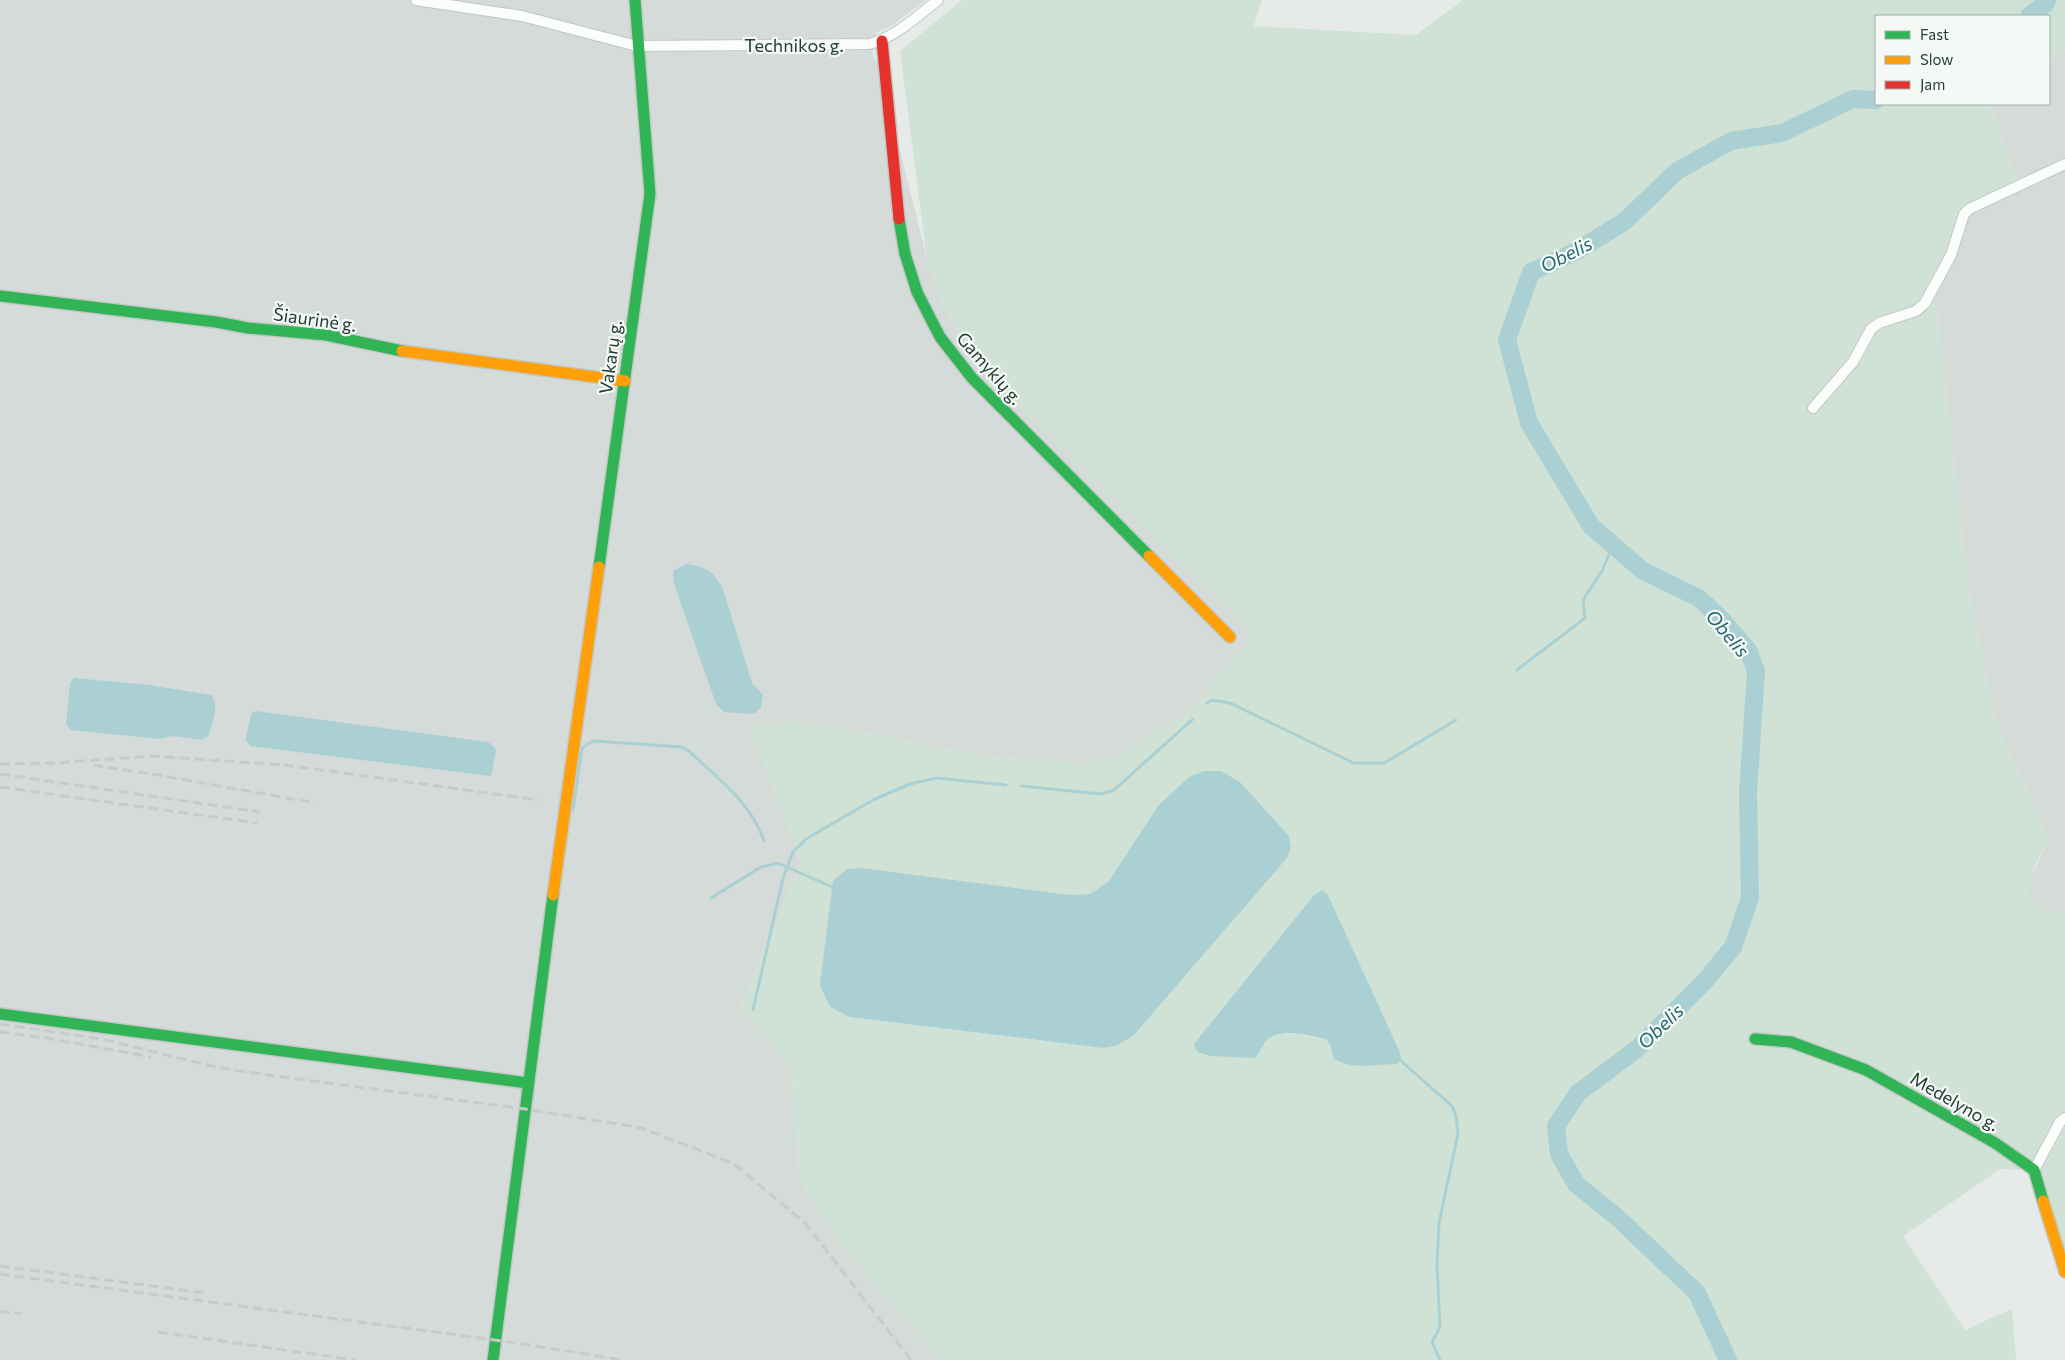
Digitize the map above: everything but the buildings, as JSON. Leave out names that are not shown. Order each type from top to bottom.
[{"type":"street","name":"Technikos g.","points":[[416,0],[522,16],[638,46],[869,44],[882,41],[911,22],[938,0]]},
{"type":"street","name":"Vakarų g.","points":[[493,1360],[528,1083],[650,194],[635,0]]},
{"type":"street","name":"Gamyklų g.","points":[[882,41],[901,236],[917,292],[940,337],[972,378],[1230,637]]},
{"type":"street","points":[[1813,408],[1852,362],[1871,329],[1879,323],[1916,311],[1926,303],[1951,255],[1964,214],[1969,209],[2065,164]]},
{"type":"street","name":"Šiaurinė g.","points":[[0,296],[216,322],[248,328],[326,335],[407,352],[624,381]]},
{"type":"street","points":[[0,1014],[528,1083]]},
{"type":"street","name":"Medelyno g.","points":[[1755,1039],[1791,1042],[1866,1070],[1995,1143],[2034,1170]]},
{"type":"street","points":[[2065,1118],[2060,1122],[2034,1170],[2065,1272]]},
{"type":"shaded area","points":[[0,0],[926,0],[891,26],[876,33],[872,55],[878,65],[927,258],[945,308],[973,356],[1023,409],[1253,635],[1188,713],[1106,760],[1079,763],[1005,758],[953,750],[853,730],[749,724],[801,862],[740,1009],[791,1065],[800,1181],[843,1247],[942,1360],[0,1360]]},
{"type":"shaded area","points":[[2065,49],[2065,914],[2046,912],[2035,906],[2029,896],[2028,884],[2049,839],[1995,720],[1968,586],[1936,301],[1925,303],[1964,214],[2019,185],[1991,107],[1994,105],[2050,105],[2050,61]]},
{"type":"green space","points":[[962,0],[1262,0],[1254,26],[1416,35],[1463,0],[2065,0],[2065,49],[2050,61],[2050,15],[1875,15],[1875,105],[1994,105],[1991,107],[2019,185],[1969,209],[1926,303],[1936,300],[1968,586],[1995,720],[2049,839],[2030,878],[2030,898],[2035,905],[2045,911],[2065,914],[2065,1272],[2034,1170],[2000,1169],[1903,1236],[1965,1330],[2012,1309],[2016,1360],[942,1360],[843,1247],[800,1181],[791,1065],[740,1009],[801,862],[748,723],[797,722],[853,730],[953,750],[1005,758],[1079,763],[1106,760],[1188,713],[1253,635],[1023,409],[973,356],[945,308],[927,258],[900,51]],"holes":[[[1240,782],[1289,836],[1291,848],[1287,858],[1116,1046],[1103,1048],[850,1017],[862,868],[1071,895],[1090,894],[1109,881],[1130,851]],[[1322,890],[1328,895],[1399,1050],[1401,1061],[1397,1064],[1340,1063],[1334,1059],[1326,1039],[1297,1034],[1279,1033],[1267,1040],[1195,1044],[1314,895]]]},
{"type":"water","points":[[686,564],[709,570],[723,589],[752,683],[763,695],[761,707],[754,714],[724,712],[716,704],[674,584],[673,571]]},
{"type":"water","points":[[74,678],[149,685],[211,695],[214,699],[215,708],[209,735],[202,740],[173,736],[160,739],[70,730],[66,724],[70,683]]},
{"type":"water","points":[[255,711],[488,742],[496,749],[492,773],[490,776],[251,746],[246,741],[246,738],[251,714]]},
{"type":"water","points":[[1204,771],[1221,771],[1240,782],[1289,836],[1291,848],[1287,858],[1133,1036],[1116,1046],[1103,1048],[850,1017],[830,1007],[820,985],[833,881],[847,869],[862,868],[1071,895],[1090,894],[1109,881],[1158,806],[1189,777]]},
{"type":"water","points":[[1322,890],[1328,895],[1399,1050],[1401,1061],[1397,1064],[1364,1066],[1348,1064],[1334,1059],[1326,1039],[1288,1033],[1274,1035],[1268,1039],[1254,1058],[1211,1056],[1197,1052],[1194,1044],[1314,895]]},
{"type":"waterway","name":"Obelis","points":[[2030,15],[2045,4],[2047,0]]},
{"type":"waterway","name":"Obelis","points":[[1728,1360],[1697,1293],[1618,1218],[1576,1184],[1559,1154],[1556,1126],[1578,1093],[1638,1048],[1705,981],[1733,947],[1750,898],[1748,793],[1756,671],[1748,650],[1724,622],[1699,598],[1643,571],[1591,526],[1529,423],[1507,340],[1531,272],[1577,251],[1625,221],[1677,171],[1731,141],[1782,133],[1853,99],[1875,100]]},
{"type":"waterway","points":[[1517,670],[1585,618],[1583,600],[1602,571],[1613,545]]},
{"type":"waterway","points":[[1207,703],[1212,700],[1230,703],[1354,763],[1384,763],[1456,720]]},
{"type":"waterway","points":[[1021,786],[1101,794],[1114,790],[1193,719]]},
{"type":"waterway","points":[[573,810],[582,749],[587,744],[595,741],[681,747],[689,751],[722,781],[742,803],[751,814],[764,841]]},
{"type":"waterway","points":[[753,1010],[783,878],[793,852],[806,839],[873,800],[910,784],[936,778],[1006,785]]},
{"type":"waterway","points":[[711,898],[761,867],[778,863],[832,887]]},
{"type":"waterway","points":[[1401,1061],[1452,1106],[1456,1116],[1458,1134],[1439,1223],[1437,1265],[1440,1327],[1432,1342],[1440,1360]]},
{"type":"railway","points":[[0,764],[55,763],[152,756],[285,765],[538,800]]},
{"type":"railway","points":[[93,765],[315,803]]},
{"type":"railway","points":[[0,774],[260,812]]},
{"type":"railway","points":[[0,787],[257,823]]},
{"type":"railway","points":[[0,1024],[102,1039],[212,1066],[246,1072],[525,1109],[642,1128],[734,1164],[805,1223],[911,1360]]},
{"type":"railway","points":[[0,1032],[46,1038],[151,1057]]},
{"type":"railway","points":[[0,1266],[206,1293]]},
{"type":"railway","points":[[0,1274],[510,1342],[623,1360]]},
{"type":"railway","points":[[0,1311],[21,1314]]},
{"type":"railway","points":[[158,1332],[355,1360]]},
{"type":"traffic: fast","points":[[599,567],[650,194],[635,0]]},
{"type":"traffic: fast","points":[[899,219],[905,254],[917,292],[940,337],[972,378],[1149,556]]},
{"type":"traffic: fast","points":[[0,296],[216,322],[248,328],[326,335],[402,351]]},
{"type":"traffic: fast","points":[[493,1360],[553,895]]},
{"type":"traffic: fast","points":[[0,1014],[528,1083]]},
{"type":"traffic: fast","points":[[1755,1039],[1791,1042],[1866,1070],[1995,1143],[2034,1170],[2043,1201]]},
{"type":"traffic: slow","points":[[402,351],[625,381]]},
{"type":"traffic: slow","points":[[1149,556],[1230,637]]},
{"type":"traffic: slow","points":[[553,895],[599,567]]},
{"type":"traffic: slow","points":[[2043,1201],[2065,1272]]},
{"type":"traffic: jam","points":[[882,41],[899,219]]}]
